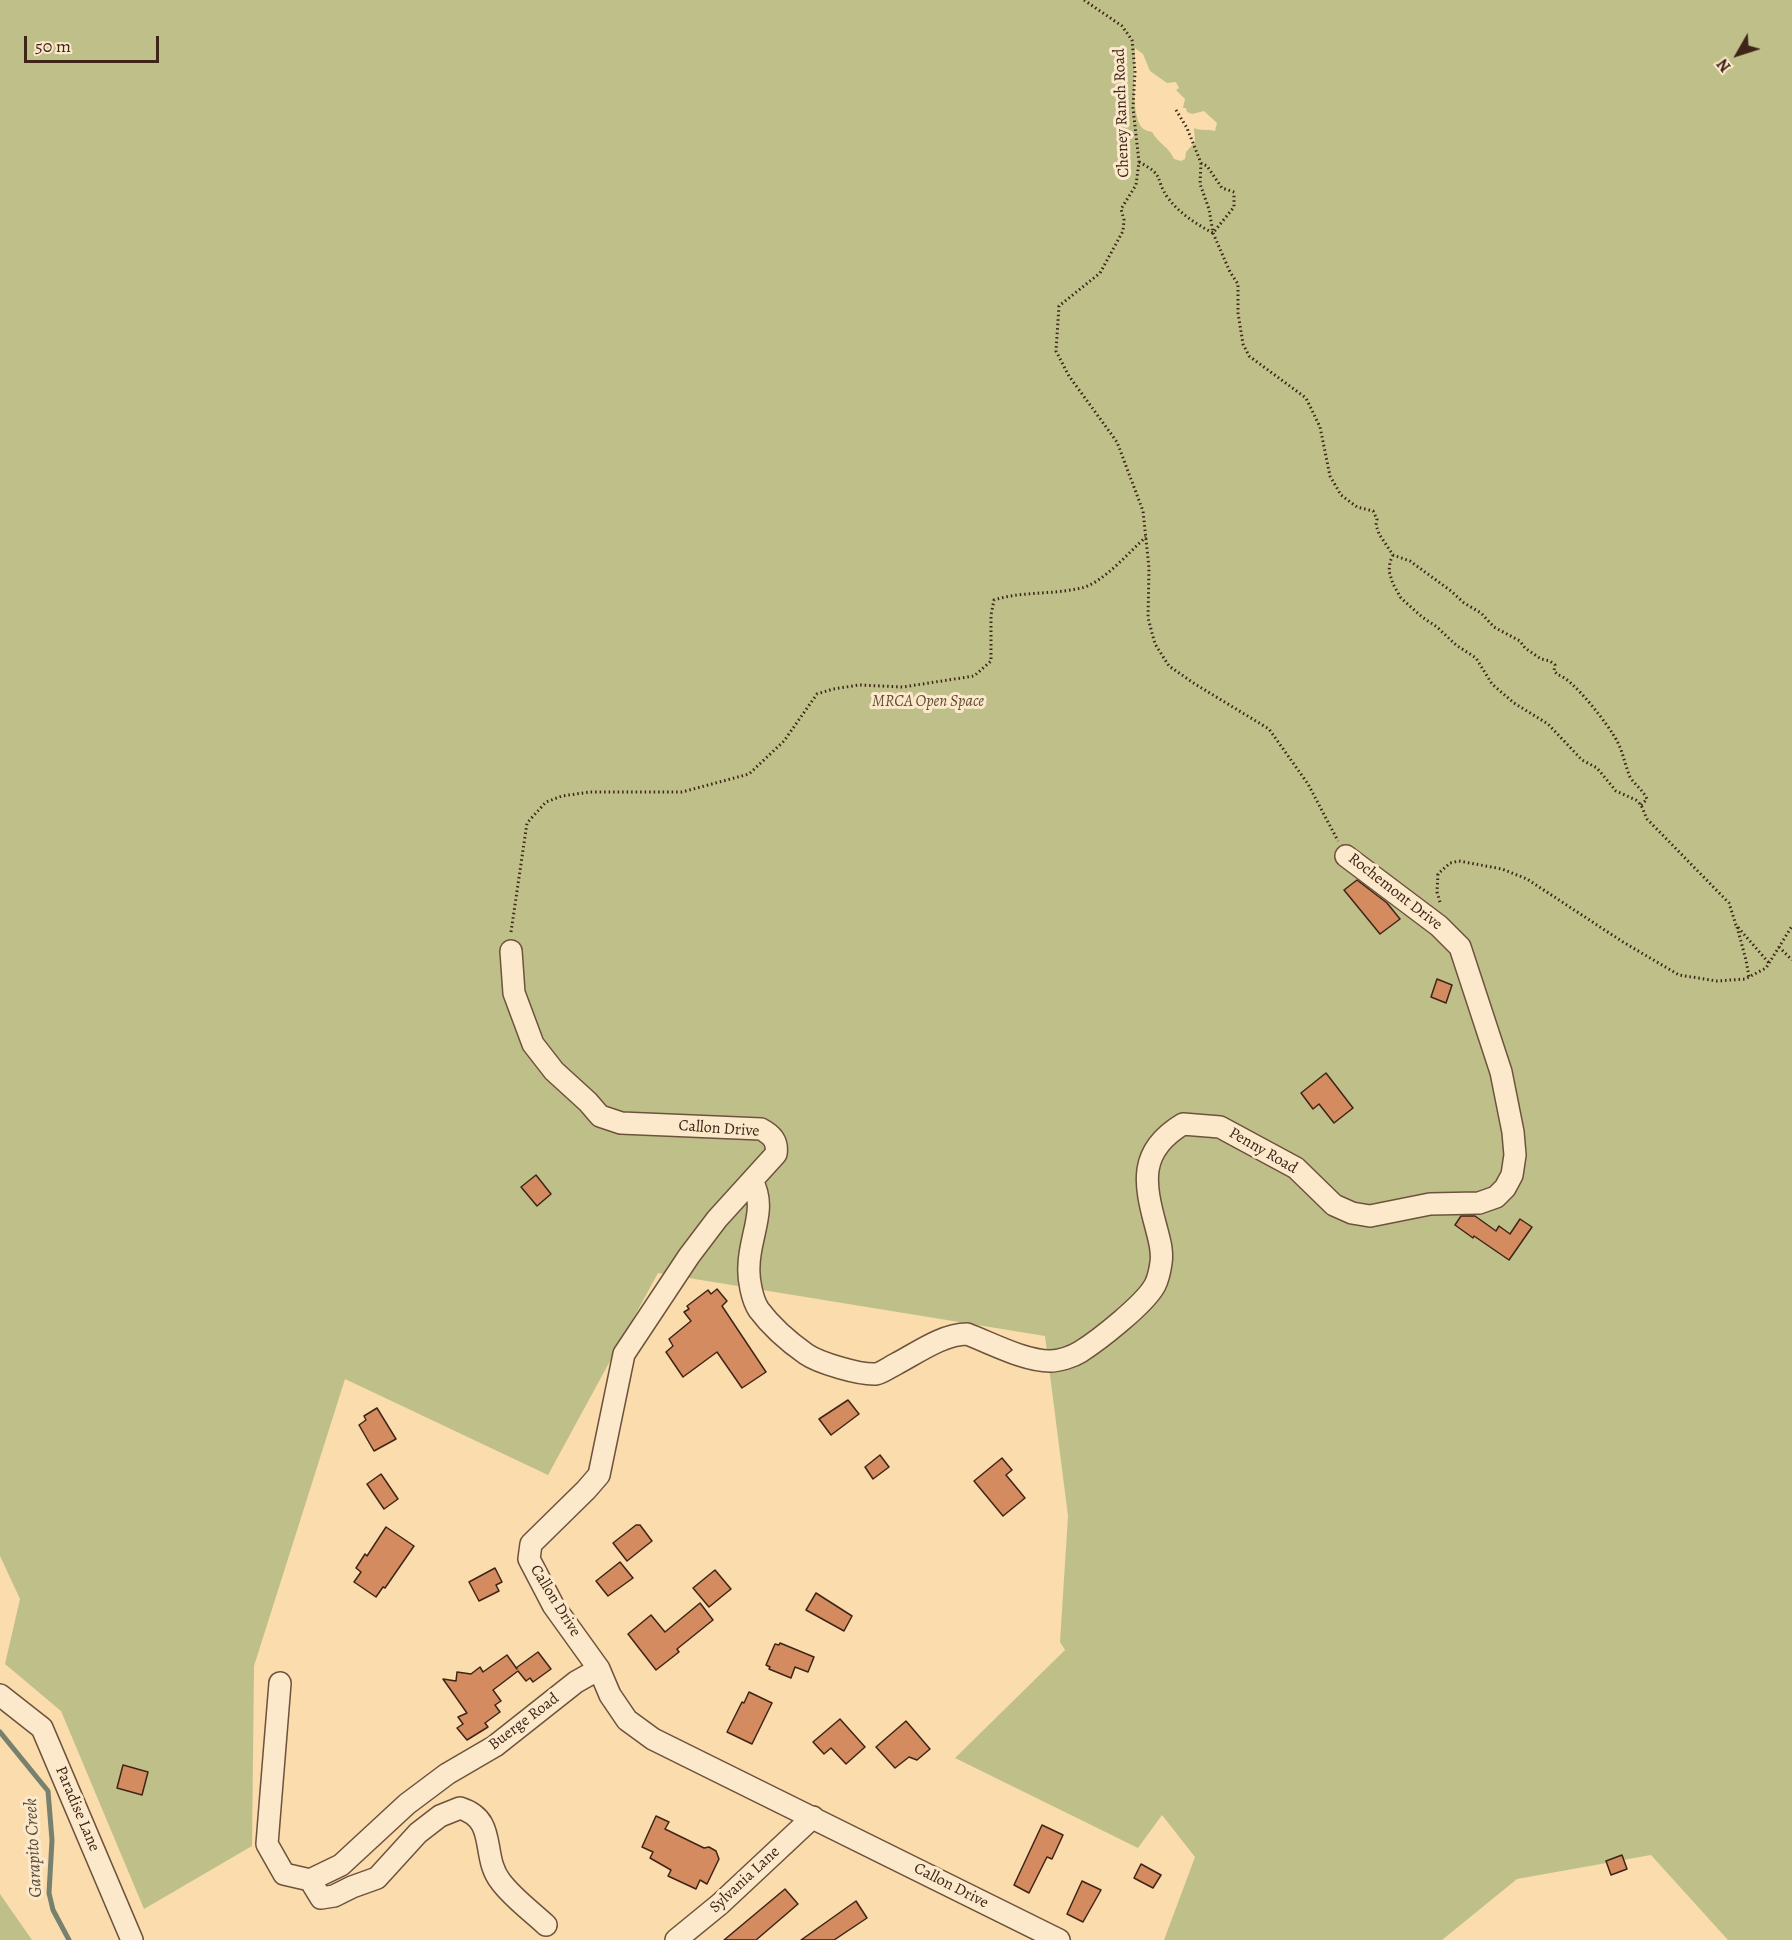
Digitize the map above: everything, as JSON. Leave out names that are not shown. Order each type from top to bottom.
[{"type":"street","name":"Rochemont Drive","points":[[1346,856],[1445,931],[1460,947]]},
{"type":"street","name":"Penny Road","points":[[752,1181],[758,1192],[759,1205],[749,1264],[750,1282],[758,1308],[778,1330],[807,1355],[855,1373],[878,1374],[943,1340],[967,1334],[1032,1359],[1050,1362],[1064,1359],[1079,1353],[1122,1319],[1148,1295],[1155,1285],[1162,1250],[1146,1187],[1148,1166],[1161,1140],[1183,1124],[1220,1127],[1296,1168],[1334,1205],[1352,1213],[1370,1216],[1430,1204],[1479,1203],[1496,1197],[1505,1188],[1512,1175],[1515,1155],[1514,1132],[1501,1072],[1460,947]]},
{"type":"street","name":"Callon Drive","points":[[511,951],[514,993],[533,1044],[554,1071],[600,1116],[621,1123],[761,1130],[771,1134],[777,1146],[776,1154],[717,1219],[689,1256],[624,1354],[599,1474],[586,1490],[531,1544],[529,1559],[554,1605],[599,1669],[610,1695],[627,1720],[653,1739],[1059,1940]]},
{"type":"street","name":"Buerge Road","points":[[310,1880],[341,1865],[407,1804],[447,1774],[495,1746],[576,1682],[599,1669]]},
{"type":"street","points":[[279,1683],[267,1844],[284,1874],[310,1880],[321,1898],[334,1896],[377,1878],[418,1833],[440,1816],[459,1808],[472,1812],[484,1828],[492,1867],[500,1882],[546,1925]]},
{"type":"street","name":"Paradise Lane","points":[[0,1695],[42,1728],[132,1940]]},
{"type":"street","name":"Sylvania Lane","points":[[676,1940],[720,1904],[813,1817]]},
{"type":"path","name":"Cheney Ranch Road","points":[[1058,325],[1059,306],[1100,273],[1123,231],[1124,220],[1121,209],[1136,185],[1139,162],[1133,108],[1135,72],[1132,40],[1122,26],[1084,0]]},
{"type":"path","points":[[1176,110],[1187,128],[1201,163],[1200,184],[1209,210],[1213,233],[1238,284],[1238,313],[1243,344],[1249,356],[1306,399],[1320,427],[1330,476],[1341,495],[1357,507],[1373,511],[1377,519],[1379,534],[1393,555],[1410,561],[1464,603],[1481,613],[1494,627],[1520,641],[1525,648],[1541,659],[1555,665],[1554,670],[1558,675],[1562,676],[1585,698],[1617,740],[1630,776],[1644,791],[1647,799],[1641,805]]},
{"type":"path","points":[[1139,162],[1156,172],[1166,194],[1176,208],[1213,233]]},
{"type":"path","points":[[1201,163],[1207,166],[1222,188],[1236,193],[1234,207],[1213,233]]},
{"type":"path","name":"Rochemont Drive","points":[[1058,325],[1056,351],[1069,376],[1117,442],[1143,512],[1149,568],[1148,618],[1155,644],[1169,666],[1269,729],[1308,784],[1346,856]]},
{"type":"path","points":[[511,951],[511,933],[527,823],[546,802],[562,796],[590,792],[682,792],[749,774],[784,741],[817,694],[859,686],[903,687],[974,676],[991,662],[991,615],[994,600],[1012,594],[1082,588],[1100,578],[1146,537]]},
{"type":"path","points":[[1393,555],[1389,571],[1401,598],[1456,645],[1476,658],[1492,684],[1514,703],[1548,724],[1582,760],[1597,768],[1616,791],[1636,800],[1641,805],[1647,819],[1729,903],[1749,977]]},
{"type":"path","points":[[1445,911],[1437,892],[1438,874],[1442,868],[1459,861],[1502,869],[1527,879],[1623,942],[1679,975],[1717,981],[1732,981],[1749,977],[1766,968],[1792,926]]},
{"type":"path","points":[[1736,925],[1769,963]]},
{"type":"path","points":[[1779,947],[1792,960]]},
{"type":"green space","name":"MRCA Open Space","points":[[0,0],[1792,0],[1792,1940],[1728,1940],[1651,1855],[1517,1879],[1442,1940],[1164,1940],[1195,1857],[1162,1815],[1138,1848],[955,1758],[1065,1650],[1060,1642],[1068,1516],[1045,1336],[658,1273],[548,1475],[345,1379],[254,1666],[252,1846],[144,1909],[61,1711],[5,1664],[20,1599],[0,1556]],"holes":[[[1135,48],[1143,54],[1150,71],[1167,83],[1176,82],[1179,88],[1176,90],[1185,99],[1183,108],[1186,108],[1187,112],[1192,114],[1204,111],[1217,123],[1215,131],[1194,128],[1195,142],[1186,152],[1185,159],[1181,161],[1174,159],[1152,132],[1140,125],[1137,117],[1134,98]]]},
{"type":"green space","points":[[0,1894],[32,1940],[0,1940]]},
{"type":"building","points":[[1357,880],[1387,903],[1400,919],[1380,934],[1344,890]]},
{"type":"building","points":[[1437,979],[1452,985],[1446,1003],[1431,997]]},
{"type":"building","points":[[1326,1073],[1353,1108],[1334,1123],[1319,1104],[1313,1109],[1301,1093]]},
{"type":"building","points":[[536,1175],[551,1194],[537,1206],[521,1187]]},
{"type":"building","points":[[1461,1216],[1475,1216],[1496,1231],[1499,1226],[1510,1234],[1520,1219],[1532,1227],[1509,1260],[1455,1225]]},
{"type":"building","points":[[717,1289],[727,1301],[722,1306],[766,1372],[742,1388],[717,1352],[683,1377],[666,1352],[673,1346],[669,1339],[691,1321],[684,1312],[689,1309],[687,1306],[708,1290],[711,1294]]},
{"type":"building","points":[[848,1400],[859,1414],[831,1435],[819,1419]]},
{"type":"building","points":[[377,1408],[396,1439],[374,1451],[359,1425],[366,1420],[364,1416]]},
{"type":"building","points":[[880,1455],[889,1467],[873,1479],[865,1467]]},
{"type":"building","points":[[1002,1458],[1012,1470],[1006,1475],[1025,1498],[1003,1516],[974,1481]]},
{"type":"building","points":[[381,1474],[398,1499],[384,1509],[367,1484]]},
{"type":"building","points":[[636,1525],[640,1525],[652,1541],[627,1561],[613,1543]]},
{"type":"building","points":[[386,1527],[414,1546],[385,1588],[383,1587],[376,1597],[354,1582],[361,1572],[356,1568]]},
{"type":"building","points":[[620,1562],[633,1578],[608,1596],[596,1581]]},
{"type":"building","points":[[495,1568],[502,1582],[496,1585],[499,1591],[479,1601],[469,1582]]},
{"type":"building","points":[[715,1570],[731,1589],[709,1607],[693,1588]]},
{"type":"building","points":[[816,1593],[852,1616],[844,1631],[806,1610]]},
{"type":"building","points":[[700,1603],[713,1620],[677,1649],[679,1652],[656,1670],[628,1634],[651,1615],[665,1632]]},
{"type":"building","points":[[780,1643],[814,1657],[808,1672],[795,1667],[791,1678],[769,1669],[770,1667],[766,1665],[775,1644]]},
{"type":"building","points":[[538,1652],[551,1669],[533,1682],[530,1678],[526,1681],[518,1671],[493,1690],[501,1701],[495,1705],[500,1712],[485,1723],[488,1727],[467,1740],[457,1728],[463,1724],[458,1717],[467,1713],[443,1679],[456,1681],[457,1672],[471,1674],[480,1667],[483,1672],[507,1655],[516,1668]]},
{"type":"building","points":[[749,1692],[772,1703],[752,1744],[727,1732]]},
{"type":"building","points":[[840,1719],[865,1747],[846,1764],[831,1748],[824,1754],[813,1742]]},
{"type":"building","points":[[906,1721],[930,1749],[917,1760],[909,1757],[895,1768],[876,1747]]},
{"type":"building","points":[[123,1765],[148,1772],[142,1795],[117,1788]]},
{"type":"building","points":[[656,1816],[669,1822],[665,1829],[704,1848],[709,1847],[716,1851],[719,1859],[707,1884],[700,1880],[696,1889],[668,1876],[671,1870],[650,1858],[653,1852],[642,1847]]},
{"type":"building","points":[[1042,1825],[1063,1835],[1052,1859],[1047,1857],[1029,1893],[1014,1885]]},
{"type":"building","points":[[1622,1855],[1627,1869],[1611,1875],[1606,1861]]},
{"type":"building","points":[[1141,1864],[1161,1875],[1153,1888],[1134,1878]]},
{"type":"building","points":[[1082,1881],[1101,1890],[1083,1922],[1067,1914]]},
{"type":"building","points":[[785,1889],[798,1904],[756,1940],[724,1940]]},
{"type":"building","points":[[856,1901],[867,1918],[834,1940],[801,1940]]},
{"type":"waterway","name":"Garapito Creek","points":[[0,1732],[48,1791],[52,1840],[49,1893],[53,1910],[69,1940]]}]
